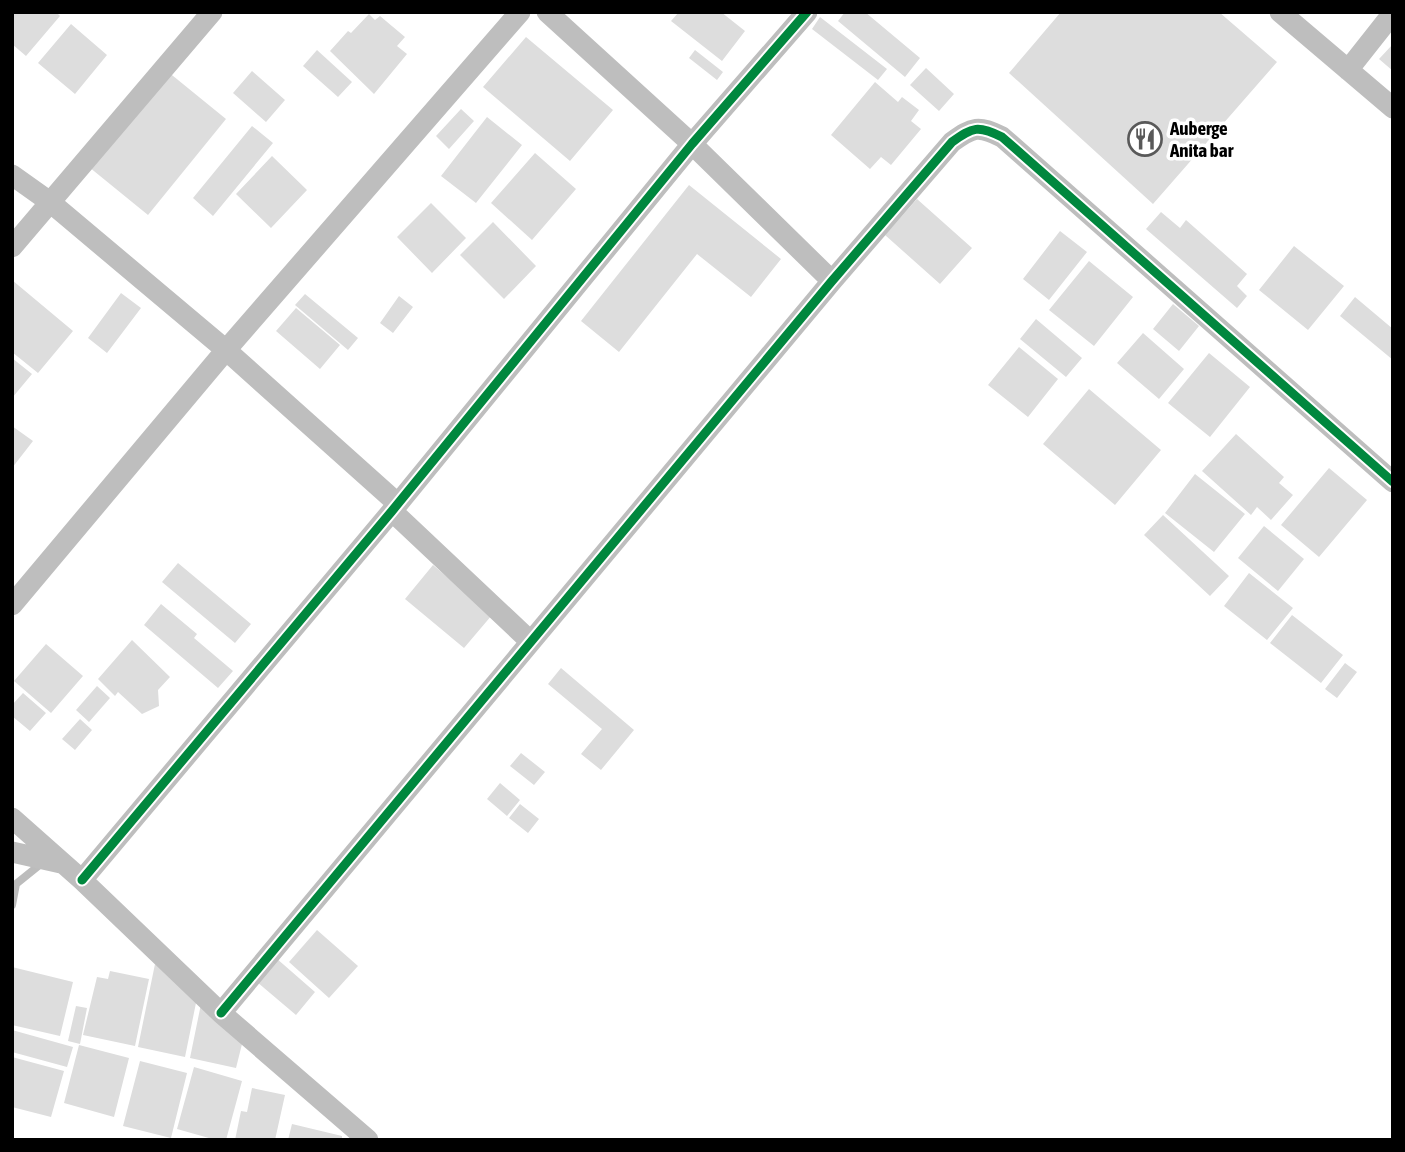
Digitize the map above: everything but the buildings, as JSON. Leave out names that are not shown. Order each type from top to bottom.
[{"type":"street","points":[[12,247],[212,12]]},
{"type":"street","points":[[12,605],[226,350],[520,12]]},
{"type":"street","points":[[547,12],[692,144],[832,281]]},
{"type":"street","points":[[82,880],[394,507],[692,144],[807,12]]},
{"type":"street","points":[[1280,12],[1393,108]]},
{"type":"street","points":[[1348,70],[1393,13]]},
{"type":"street","points":[[221,1013],[832,281],[952,142],[967,131],[984,128],[1002,136],[1393,482]]},
{"type":"street","points":[[12,175],[50,202],[226,350],[394,507],[530,641]]},
{"type":"street","points":[[12,818],[82,880],[221,1013],[368,1140]]},
{"type":"street","points":[[12,852],[64,864]]},
{"type":"waterway","points":[[12,905],[16,884],[42,863]]},
{"type":"cycle path","points":[[82,880],[392,511],[692,144],[807,12]]},
{"type":"cycle path","points":[[221,1013],[832,281],[952,142],[965,133],[981,129],[1002,137],[1393,482]]},
{"type":"place","name":"Auberge Anita bar","points":[[1145,139]]}]
